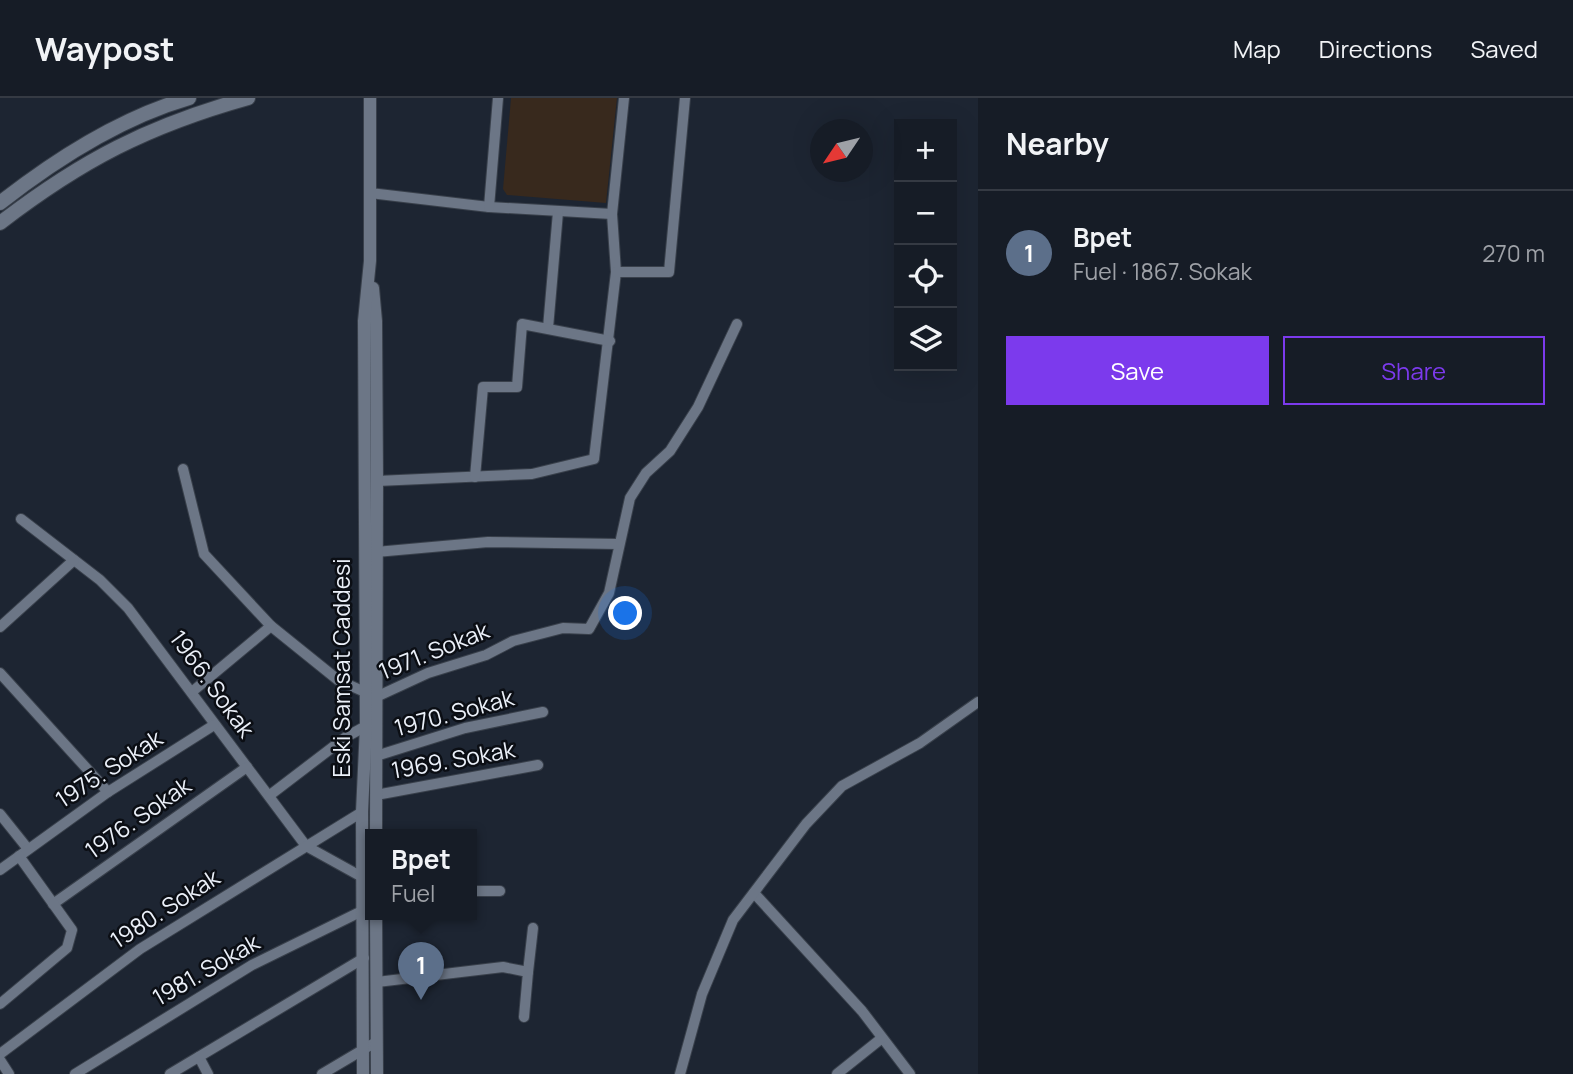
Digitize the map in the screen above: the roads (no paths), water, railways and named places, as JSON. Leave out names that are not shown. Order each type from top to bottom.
[{"type":"main road","points":[[0,203],[50,167],[107,132],[189,98]]},
{"type":"main road","points":[[0,223],[59,180],[115,146],[188,115],[247,98]]},
{"type":"street","name":"Eski Samsat Caddesi","points":[[370,98],[370,261],[363,334],[376,829]]},
{"type":"street","points":[[489,207],[498,98]]},
{"type":"street","points":[[377,481],[532,474],[594,458],[617,272],[612,214],[624,98]]},
{"type":"street","points":[[617,272],[668,272],[685,98]]},
{"type":"street","points":[[370,193],[489,207],[612,214]]},
{"type":"street","points":[[548,328],[558,212]]},
{"type":"street","name":"Eski Samsat Caddesi","points":[[365,890],[362,877],[362,812],[366,726],[371,695],[377,481],[376,321],[370,261]]},
{"type":"street","points":[[475,477],[483,387],[517,387],[522,324],[610,341]]},
{"type":"street","points":[[376,552],[488,542],[618,544],[630,498],[646,474],[670,451],[698,407],[737,324]]},
{"type":"street","name":"1971. Sokak","points":[[183,469],[204,554],[271,625],[338,680],[371,695],[486,655],[513,641],[563,628],[589,629],[609,593],[618,544]]},
{"type":"street","name":"1966. Sokak","points":[[22,519],[128,608],[193,691],[215,725],[306,846],[362,877]]},
{"type":"street","points":[[0,627],[74,561]]},
{"type":"street","points":[[193,691],[271,625]]},
{"type":"street","points":[[0,673],[108,792]]},
{"type":"street","points":[[680,1074],[702,994],[733,920],[806,824],[842,786],[920,743],[978,702]]},
{"type":"street","name":"1970. Sokak","points":[[376,756],[465,728],[543,712]]},
{"type":"street","name":"1975. Sokak","points":[[0,870],[108,792],[215,725]]},
{"type":"street","points":[[270,795],[366,726]]},
{"type":"street","name":"1969. Sokak","points":[[376,795],[538,765]]},
{"type":"street","name":"1976. Sokak","points":[[53,904],[247,767]]},
{"type":"street","name":"1980. Sokak","points":[[0,1055],[140,949],[362,812]]},
{"type":"street","points":[[0,814],[53,904],[72,930],[66,948],[0,1004]]},
{"type":"street","points":[[477,891],[500,891]]},
{"type":"street","points":[[754,893],[862,1011],[910,1074]]},
{"type":"street","name":"1981. Sokak","points":[[75,1074],[252,965],[365,914]]},
{"type":"street","name":"Eski Samsat Caddesi","points":[[362,1074],[364,958],[369,920]]},
{"type":"street","name":"Eski Samsat Caddesi","points":[[371,920],[377,982],[377,1074]]},
{"type":"street","points":[[524,1017],[533,928]]},
{"type":"street","points":[[170,1074],[364,958]]},
{"type":"street","points":[[377,982],[503,967],[527,972]]},
{"type":"street","points":[[837,1074],[882,1038]]},
{"type":"street","points":[[322,1074],[376,1042]]},
{"type":"street","points":[[198,1057],[208,1074]]},
{"type":"street","points":[[0,1060],[9,1074]]},
{"type":"place","name":"Bpet","points":[[421,1000]]}]
